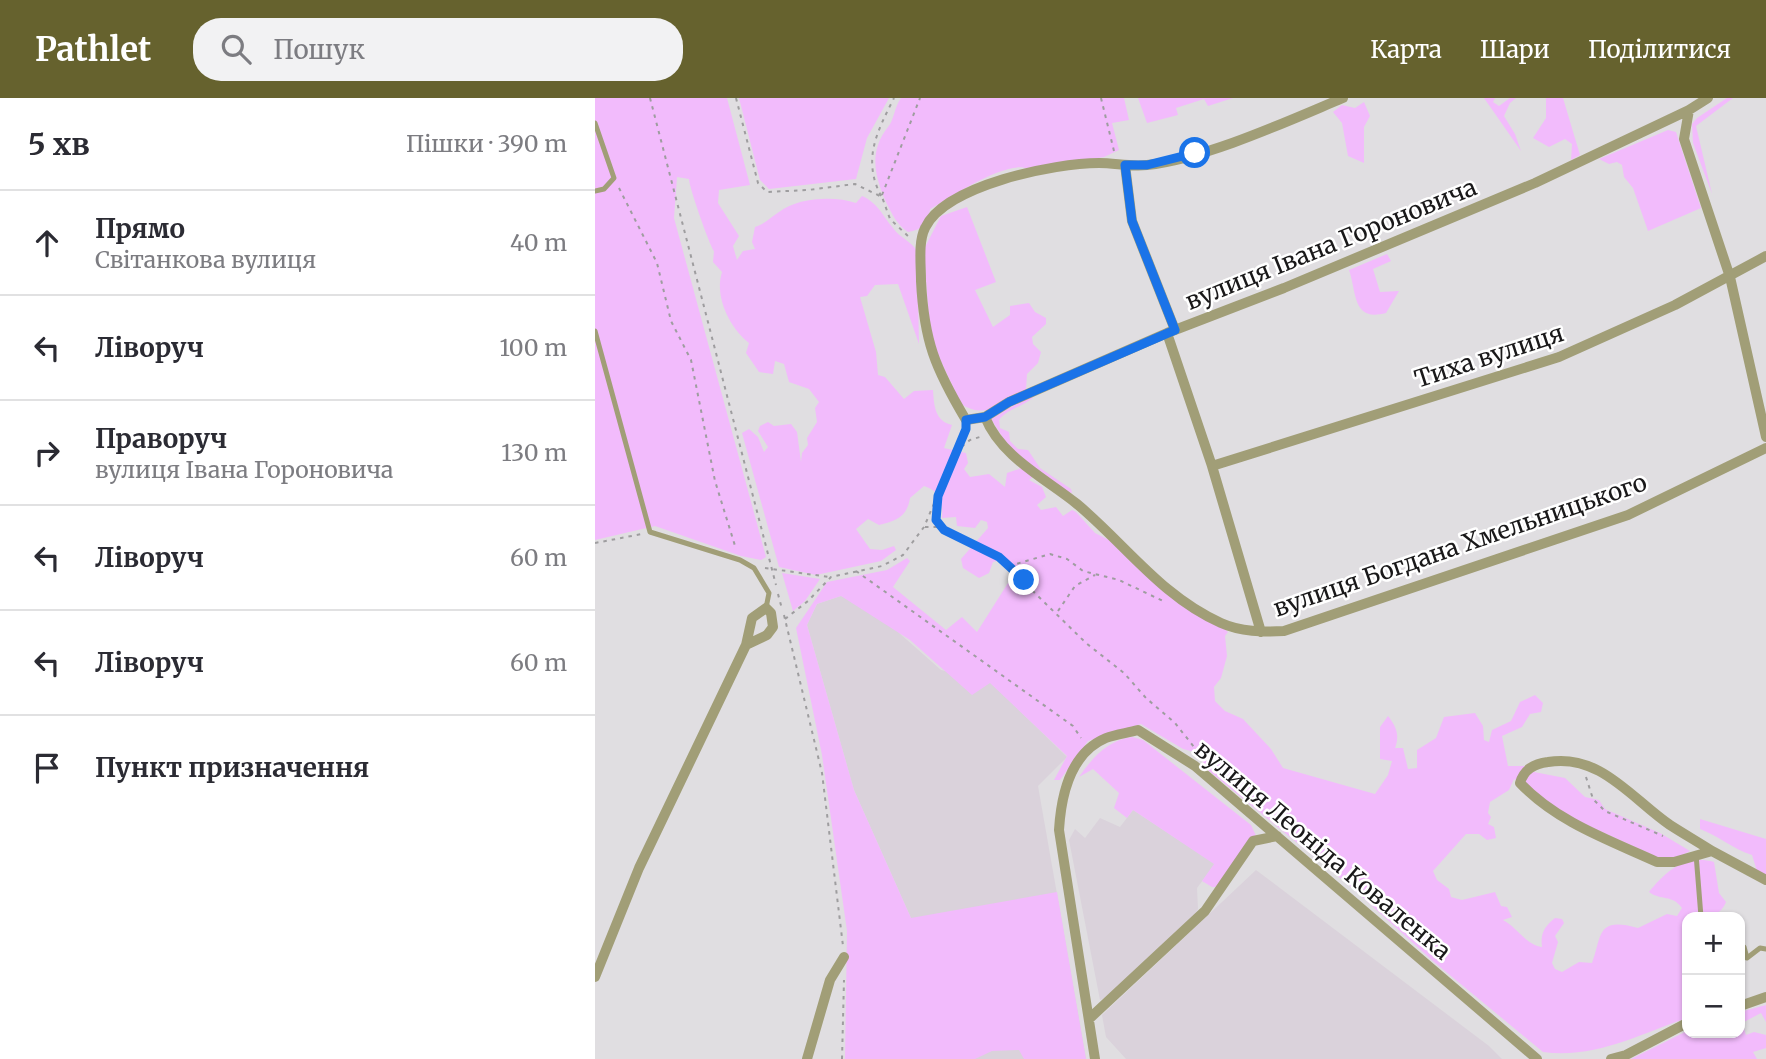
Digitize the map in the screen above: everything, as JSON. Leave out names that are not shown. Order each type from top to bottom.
[{"type":"street","points":[[966,420],[937,373],[923,324],[921,247],[924,230],[933,216],[950,201],[1027,174],[1073,165],[1147,165],[1195,153],[1271,127],[1343,98]]},
{"type":"street","name":"вулиця Івана Гороновича","points":[[966,420],[985,417],[1009,402],[1171,331],[1446,221],[1689,110],[1708,98]]},
{"type":"street","points":[[1689,110],[1683,127],[1684,139],[1730,277],[1766,437]]},
{"type":"street","points":[[1125,165],[1132,221],[1171,331],[1261,632]]},
{"type":"street","name":"Тиха вулиця","points":[[1212,466],[1559,357],[1620,332],[1766,256]]},
{"type":"street","points":[[985,417],[992,435]]},
{"type":"street","name":"вулиця Богдана Хмельницького","points":[[992,435],[1077,505],[1184,603],[1222,624],[1261,632],[1284,631],[1628,515],[1766,448]]},
{"type":"street","points":[[595,978],[639,868],[746,645],[752,618],[765,608],[771,613],[773,628],[767,635],[746,645]]},
{"type":"street","name":"вулиця Леоніда Коваленка","points":[[1095,1059],[1059,830],[1061,798],[1072,771],[1089,751],[1104,739],[1138,730],[1195,766],[1537,1059]]},
{"type":"street","points":[[1712,851],[1674,862],[1657,862],[1563,818],[1539,803],[1520,783],[1523,774],[1535,764],[1558,760],[1581,763],[1618,783],[1668,824],[1766,880]]},
{"type":"street","points":[[1089,1019],[1205,911],[1252,841],[1277,836]]},
{"type":"street","points":[[807,1059],[830,980],[844,957]]},
{"type":"street","points":[[1745,1004],[1766,997]]},
{"type":"street","points":[[1611,1059],[1626,1055],[1682,1026]]},
{"type":"lane","points":[[595,123],[614,178],[604,189],[595,191]]},
{"type":"lane","points":[[595,331],[650,532],[740,560],[754,568],[769,593],[765,608]]},
{"type":"lane","points":[[1696,854],[1702,912]]},
{"type":"lane","points":[[1745,951],[1747,958],[1761,948],[1766,949]]},
{"type":"path","points":[[650,98],[785,619],[822,774],[844,957],[842,1059]]},
{"type":"path","points":[[736,98],[758,183],[767,192],[855,184],[882,197]]},
{"type":"path","points":[[894,98],[871,146],[871,165],[890,219],[921,247]]},
{"type":"path","points":[[882,197],[920,98]]},
{"type":"path","points":[[1101,98],[1115,156],[1125,165]]},
{"type":"path","points":[[614,178],[657,263],[671,321],[691,360],[715,481],[740,560]]},
{"type":"path","points":[[754,568],[831,577],[882,566],[903,555],[924,527],[952,456],[966,429],[966,420]]},
{"type":"path","points":[[952,456],[970,440],[992,435]]},
{"type":"path","points":[[938,496],[935,513],[940,527]]},
{"type":"path","points":[[924,527],[940,527],[999,557],[1175,723],[1197,750],[1195,766]]},
{"type":"path","points":[[595,544],[650,532]]},
{"type":"path","points":[[1009,566],[1050,555],[1096,574],[1119,580],[1157,600],[1176,605],[1184,603]]},
{"type":"path","points":[[854,570],[1073,726],[1089,751]]},
{"type":"path","points":[[1057,613],[1075,586],[1096,574]]},
{"type":"path","points":[[785,619],[808,601],[831,577]]},
{"type":"path","points":[[1581,763],[1593,799],[1605,811],[1665,836]]},
{"type":"shaded area","points":[[595,98],[727,98],[750,185],[719,190],[718,203],[739,236],[733,246],[737,260],[743,251],[755,249],[752,242],[755,227],[797,203],[838,199],[856,203],[862,196],[876,206],[917,251],[919,344],[898,284],[875,285],[867,296],[860,297],[876,352],[878,375],[885,377],[904,399],[914,391],[933,390],[939,416],[952,425],[944,448],[966,453],[968,463],[964,469],[970,477],[989,474],[1005,487],[1007,473],[1019,469],[1025,461],[1014,455],[991,419],[1021,401],[1034,397],[999,420],[1000,428],[1009,432],[1010,441],[1018,449],[1028,450],[1040,468],[1071,489],[1072,493],[1037,473],[1029,480],[1042,487],[1046,497],[1037,505],[1041,510],[1056,507],[1063,516],[1072,510],[1076,512],[1095,533],[1111,541],[1228,632],[1225,636],[1227,656],[1221,678],[1214,687],[1215,701],[1225,711],[1243,719],[1271,749],[1283,768],[1375,794],[1388,775],[1392,761],[1380,759],[1380,727],[1388,716],[1396,731],[1395,748],[1403,748],[1408,769],[1417,768],[1417,750],[1436,738],[1444,717],[1475,713],[1483,726],[1484,740],[1489,742],[1492,730],[1511,721],[1520,702],[1535,695],[1543,703],[1541,712],[1530,714],[1522,727],[1502,736],[1508,766],[1527,766],[1534,772],[1565,778],[1585,797],[1599,800],[1605,809],[1660,833],[1690,851],[1677,858],[1659,858],[1565,815],[1514,779],[1509,790],[1490,802],[1488,813],[1491,817],[1488,824],[1494,827],[1496,838],[1487,840],[1479,834],[1466,834],[1433,871],[1437,880],[1449,889],[1451,897],[1462,900],[1495,892],[1501,906],[1507,907],[1512,917],[1503,920],[1536,945],[1542,947],[1544,930],[1548,924],[1555,918],[1562,919],[1564,923],[1555,936],[1558,942],[1552,963],[1555,969],[1562,972],[1579,962],[1592,963],[1600,937],[1608,927],[1624,925],[1638,928],[1667,914],[1677,916],[1682,908],[1678,904],[1649,892],[1669,871],[1685,862],[1714,862],[1719,893],[1726,902],[1723,908],[1719,912],[1682,912],[1682,1020],[1599,1049],[1543,1052],[1434,962],[1350,886],[1203,766],[1202,754],[1183,749],[1141,724],[1088,741],[1060,780],[1054,780],[1067,756],[990,683],[972,695],[910,640],[841,596],[817,604],[807,625],[854,790],[911,918],[1057,892],[1086,1059],[1024,1059],[1019,1050],[992,1051],[975,1059],[845,1059],[847,931],[822,755],[796,628],[827,582],[887,570],[907,558],[910,561],[893,587],[946,630],[962,617],[977,632],[1008,583],[1022,574],[1004,559],[993,562],[989,573],[979,578],[963,568],[961,559],[988,528],[987,522],[981,520],[975,528],[957,526],[956,517],[942,518],[939,498],[934,491],[924,486],[910,498],[900,517],[879,525],[868,519],[856,529],[870,549],[882,550],[894,546],[896,550],[881,561],[816,575],[779,567],[742,433],[749,429],[758,437],[764,452],[768,447],[758,431],[760,426],[768,422],[774,426],[791,424],[797,432],[801,462],[802,453],[808,445],[807,438],[817,422],[815,408],[819,402],[809,389],[789,382],[784,364],[775,361],[773,374],[759,372],[746,353],[749,343],[725,311],[720,292],[722,272],[713,262],[714,251],[689,179],[677,177],[674,218],[766,557],[761,560],[741,556],[655,526],[595,540]]},
{"type":"shaded area","points":[[739,98],[889,98],[867,138],[856,179],[769,189],[760,180]]},
{"type":"shaded area","points":[[901,98],[1124,98],[1129,120],[1112,123],[1119,150],[1104,157],[1028,169],[1019,167],[993,174],[930,209],[924,225],[908,232],[898,223],[886,202],[875,163],[878,145]]},
{"type":"shaded area","points":[[1138,98],[1233,98],[1208,106],[1204,99],[1176,108],[1178,115],[1147,123]]},
{"type":"shaded area","points":[[1484,98],[1495,98],[1493,102],[1499,106],[1510,98],[1516,98],[1510,103],[1504,116],[1521,151]]},
{"type":"shaded area","points":[[1546,98],[1563,98],[1580,155],[1571,160],[1572,144],[1565,139],[1549,147],[1533,138],[1546,118]]},
{"type":"shaded area","points":[[1727,98],[1733,98],[1696,126],[1712,194],[1693,143],[1692,124]]},
{"type":"shaded area","points":[[1364,102],[1370,116],[1364,127],[1364,163],[1348,156],[1342,123],[1333,112],[1342,105],[1355,108]]},
{"type":"shaded area","points":[[1668,130],[1676,132],[1701,208],[1648,231],[1633,188],[1624,177],[1622,165],[1617,162],[1609,164],[1599,159]]},
{"type":"shaded area","points":[[967,207],[996,282],[975,290],[993,327],[1010,315],[1010,306],[1029,303],[1035,312],[1046,318],[1046,324],[1032,337],[1033,344],[1041,352],[1038,363],[1027,374],[1026,390],[987,410],[970,409],[961,404],[930,338],[924,249],[941,216]]},
{"type":"shaded area","points":[[1387,254],[1391,261],[1373,269],[1380,292],[1399,291],[1386,313],[1367,313],[1358,304],[1349,270]]},
{"type":"shaded area","points":[[782,573],[820,579],[805,601],[793,611]]},
{"type":"shaded area","points":[[841,596],[872,609],[941,670],[990,682],[1067,757],[1038,786],[1086,1059],[869,1059],[911,918],[854,790],[807,625],[817,604]]},
{"type":"shaded area","points":[[1132,737],[1143,740],[1251,825],[1258,840],[1223,887],[1212,887],[1202,881],[1214,864],[1133,810],[1127,818],[1114,808],[1119,793],[1093,769],[1079,777],[1101,751],[1115,742]]},
{"type":"shaded area","points":[[1133,810],[1215,864],[1197,888],[1198,909],[1195,914],[1112,996],[1100,1000],[1069,840],[1075,829],[1085,838],[1100,818],[1120,827]]},
{"type":"shaded area","points":[[1700,819],[1766,839],[1766,876],[1757,871],[1752,855],[1700,829]]},
{"type":"shaded area","points":[[1256,870],[1489,1046],[1502,1059],[1126,1059],[1106,1037],[1102,1015]]},
{"type":"shaded area","points":[[1766,1005],[1766,1022],[1761,1013],[1745,1021],[1745,1011]]},
{"type":"shaded area","points":[[1745,1032],[1746,1035],[1754,1032],[1766,1035],[1766,1048],[1753,1052],[1757,1059],[1631,1059],[1682,1034],[1682,1038],[1745,1038]]},
{"type":"route","points":[[1024,580],[999,557],[944,530],[936,520],[938,496],[952,456],[966,429],[966,420],[985,417],[1009,402],[1175,330],[1146,263],[1132,221],[1125,165],[1147,165],[1195,153]]}]
